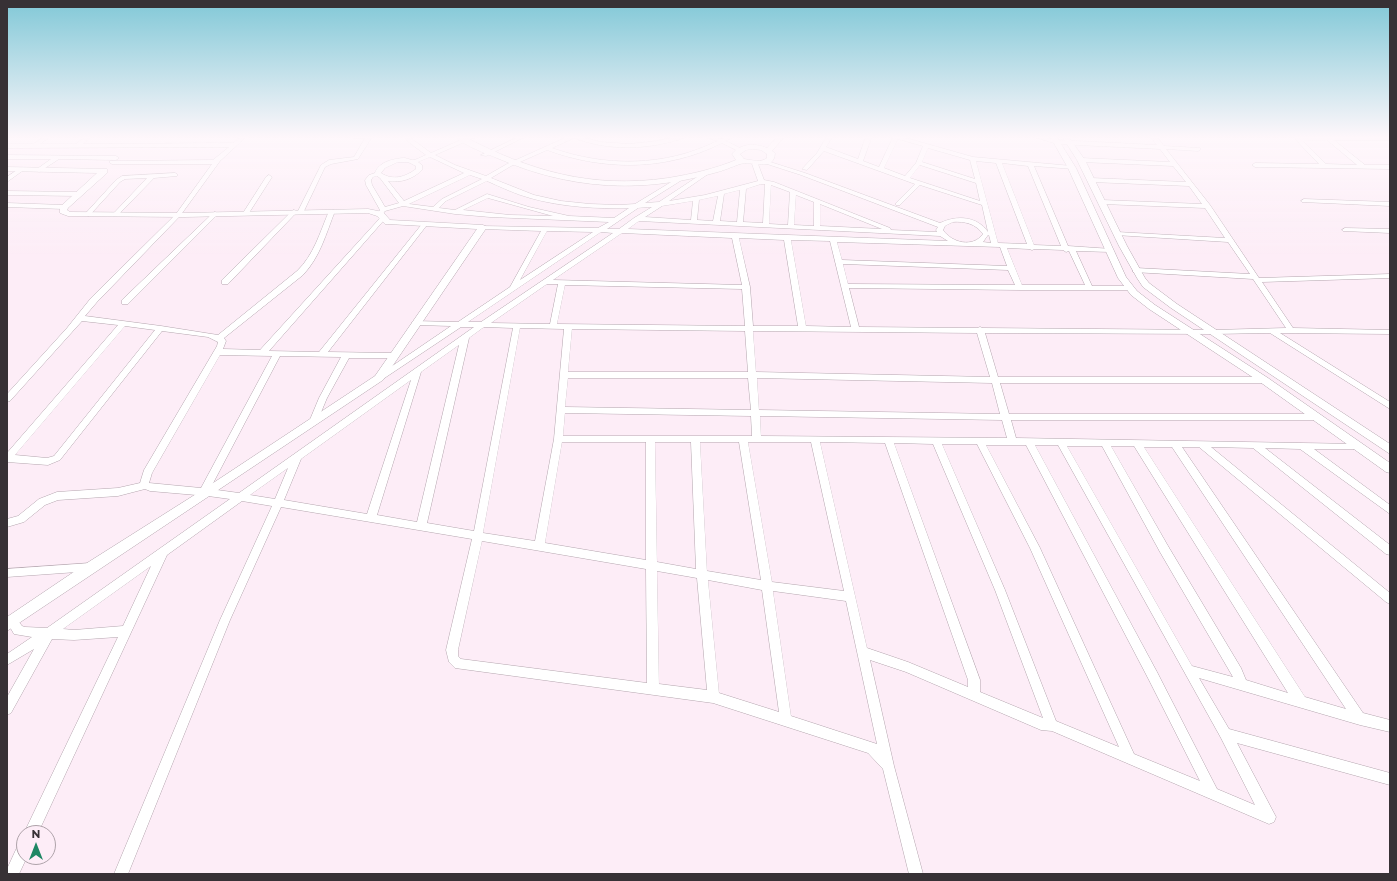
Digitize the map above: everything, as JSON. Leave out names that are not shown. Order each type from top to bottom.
[{"type":"street","points":[[7,205],[64,207],[97,177]]},
{"type":"street","points":[[87,215],[122,178],[135,177]]},
{"type":"street","points":[[115,215],[151,177]]},
{"type":"street","points":[[7,399],[80,318],[94,300],[178,215],[206,177]]},
{"type":"street","points":[[246,213],[269,177]]},
{"type":"street","points":[[225,282],[298,211],[317,177]]},
{"type":"street","points":[[370,177],[368,180],[369,185],[382,214],[388,222],[424,225],[971,244],[1069,250],[1110,250]]},
{"type":"street","points":[[381,177],[403,204],[455,212],[531,218],[638,219],[817,228],[846,221],[895,232]]},
{"type":"street","points":[[383,177],[392,180],[408,177]]},
{"type":"street","points":[[262,353],[382,214],[460,177]]},
{"type":"street","points":[[481,177],[532,196],[566,203],[605,206],[660,204],[696,199],[721,194],[764,182],[817,201],[846,221],[895,232],[940,234],[953,242],[962,244]]},
{"type":"street","points":[[434,209],[444,200],[489,177]]},
{"type":"street","points":[[544,177],[586,185],[631,187],[675,182],[695,177]]},
{"type":"street","points":[[561,177],[610,184],[655,182],[682,177]]},
{"type":"street","points":[[127,631],[74,635],[21,632],[10,623],[91,567],[313,422],[638,205],[683,177]]},
{"type":"street","points":[[7,660],[49,633],[165,549],[482,325],[700,177]]},
{"type":"street","points":[[760,177],[764,182],[766,225]]},
{"type":"street","points":[[812,177],[942,224],[960,220],[978,225],[986,234],[984,239],[971,244]]},
{"type":"street","points":[[824,177],[898,204],[942,224]]},
{"type":"street","points":[[963,177],[978,182]]},
{"type":"street","points":[[977,177],[995,246]]},
{"type":"street","points":[[1004,177],[1032,248]]},
{"type":"street","points":[[1036,177],[1069,250],[1090,288]]},
{"type":"street","points":[[1076,177],[1122,278],[1130,288],[1152,307],[1264,380],[1390,469]]},
{"type":"street","points":[[1090,177],[1117,234],[1136,270],[1146,285],[1213,332],[1390,450]]},
{"type":"street","points":[[1185,177],[1208,206],[1290,330]]},
{"type":"street","points":[[907,178],[984,204]]},
{"type":"street","points":[[1091,180],[1190,184]]},
{"type":"street","points":[[898,204],[919,183]]},
{"type":"street","points":[[455,212],[505,187]]},
{"type":"street","points":[[740,224],[743,187]]},
{"type":"street","points":[[791,227],[793,192]]},
{"type":"street","points":[[7,193],[78,194]]},
{"type":"street","points":[[716,223],[721,194]]},
{"type":"street","points":[[487,196],[527,208],[569,218]]},
{"type":"street","points":[[694,222],[696,199]]},
{"type":"street","points":[[817,201],[817,228]]},
{"type":"street","points":[[1304,201],[1390,204]]},
{"type":"street","points":[[1102,202],[1208,206]]},
{"type":"street","points":[[64,207],[63,211],[68,214],[87,215],[178,215],[298,211],[368,211],[382,214]]},
{"type":"street","points":[[219,338],[300,273],[309,264],[332,211]]},
{"type":"street","points":[[125,302],[215,214]]},
{"type":"street","points":[[940,234],[938,229],[942,224]]},
{"type":"street","points":[[321,355],[424,225]]},
{"type":"street","points":[[378,378],[483,227]]},
{"type":"street","points":[[512,289],[546,229]]},
{"type":"street","points":[[1345,230],[1390,231]]},
{"type":"street","points":[[1117,234],[1230,240]]},
{"type":"street","points":[[735,236],[746,287],[757,439]]},
{"type":"street","points":[[786,238],[802,328]]},
{"type":"street","points":[[833,240],[855,328]]},
{"type":"street","points":[[1003,246],[1020,288]]},
{"type":"street","points":[[838,262],[1011,268]]},
{"type":"street","points":[[1136,270],[1257,279],[1390,276]]},
{"type":"street","points":[[546,282],[746,287]]},
{"type":"street","points":[[553,326],[562,282]]},
{"type":"street","points":[[844,286],[1130,288]]},
{"type":"street","points":[[80,318],[209,335],[219,338],[222,341],[218,352],[147,473],[144,481],[145,485]]},
{"type":"street","points":[[7,458],[124,323]]},
{"type":"street","points":[[416,323],[568,327],[980,329],[1191,332],[1290,330],[1390,332]]},
{"type":"street","points":[[517,326],[478,535],[452,650],[452,656],[455,661],[459,664],[713,697],[872,748],[888,766]]},
{"type":"street","points":[[539,546],[558,439],[568,327]]},
{"type":"street","points":[[7,458],[48,462],[57,458],[161,328]]},
{"type":"street","points":[[980,329],[1013,442]]},
{"type":"street","points":[[1272,331],[1390,406]]},
{"type":"street","points":[[420,527],[465,337]]},
{"type":"street","points":[[218,352],[321,355],[415,354]]},
{"type":"street","points":[[206,492],[278,353]]},
{"type":"street","points":[[313,422],[323,398],[346,355]]},
{"type":"street","points":[[371,518],[418,370]]},
{"type":"street","points":[[564,375],[752,375],[995,380],[1264,380]]},
{"type":"street","points":[[560,410],[1006,417],[1316,417]]},
{"type":"street","points":[[558,439],[815,439],[1356,446]]},
{"type":"street","points":[[650,439],[650,566],[653,688]]},
{"type":"street","points":[[695,439],[702,575],[713,697]]},
{"type":"street","points":[[743,439],[767,586],[786,721]]},
{"type":"street","points":[[815,439],[888,766],[916,874]]},
{"type":"street","points":[[888,440],[974,680],[974,694]]},
{"type":"street","points":[[936,441],[1000,590],[1052,725]]},
{"type":"street","points":[[980,441],[1034,548],[1130,758]]},
{"type":"street","points":[[1029,442],[1213,794]]},
{"type":"street","points":[[863,652],[908,667],[1041,724],[1052,725],[1268,817],[1225,734],[1061,443]]},
{"type":"street","points":[[1105,443],[1164,549],[1237,672],[1241,684]]},
{"type":"street","points":[[1137,443],[1300,702]]},
{"type":"street","points":[[1174,444],[1360,719]]},
{"type":"street","points":[[1201,444],[1390,599]]},
{"type":"street","points":[[1255,445],[1390,551]]},
{"type":"street","points":[[1302,445],[1390,510]]},
{"type":"street","points":[[121,874],[225,620],[278,503],[297,457]]},
{"type":"street","points":[[7,530],[42,502],[57,496],[118,492],[145,485],[150,487],[206,492],[278,503],[420,527],[478,535],[767,586],[851,597]]},
{"type":"street","points":[[7,523],[21,519]]},
{"type":"street","points":[[35,825],[165,549]]},
{"type":"street","points":[[7,573],[91,567]]},
{"type":"street","points":[[7,709],[49,633]]},
{"type":"street","points":[[1188,670],[1360,719],[1390,726]]},
{"type":"street","points":[[1225,734],[1390,779]]}]
